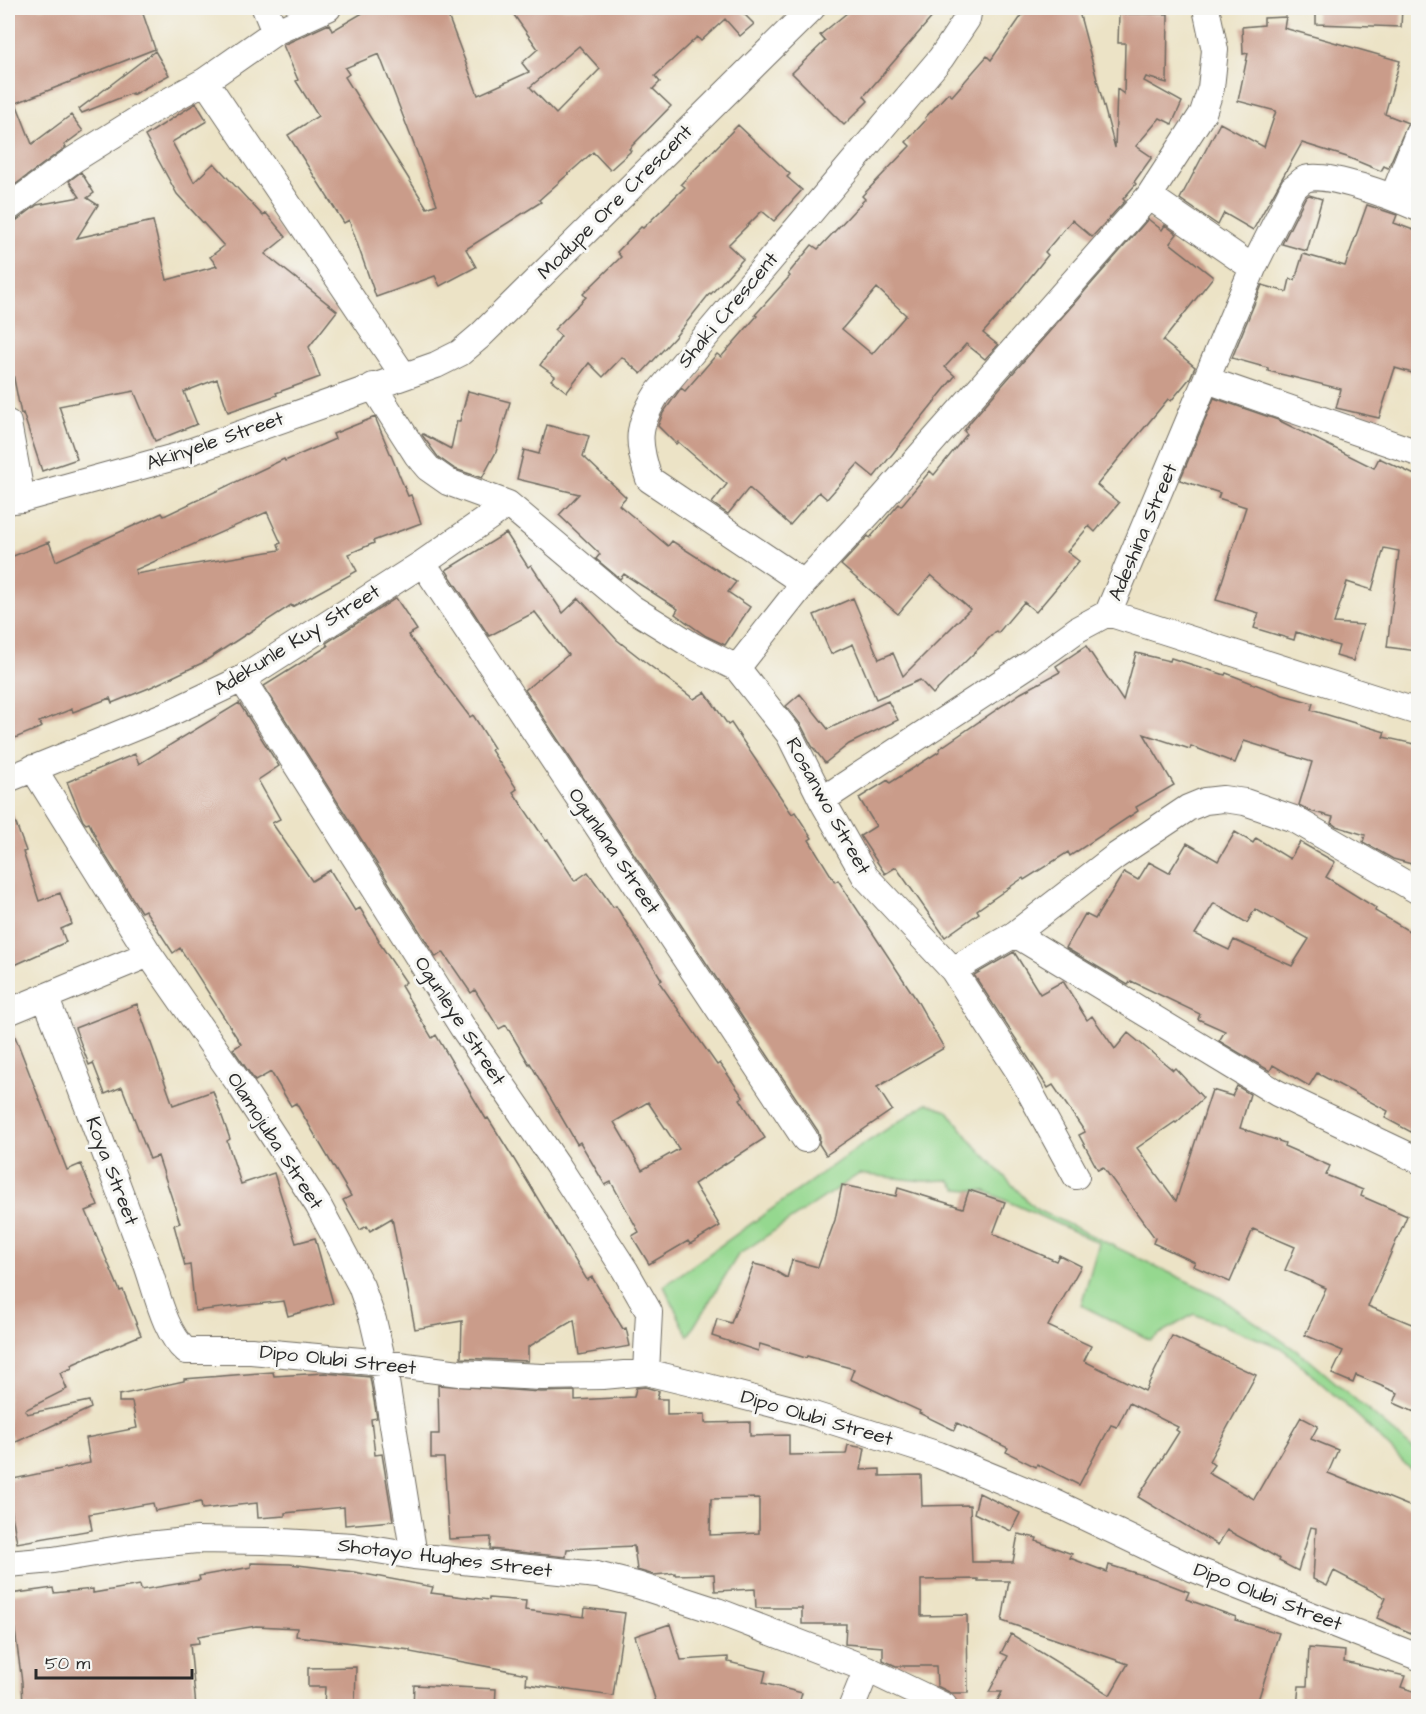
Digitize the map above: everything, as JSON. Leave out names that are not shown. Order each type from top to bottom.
[{"type":"street","points":[[265,8],[276,32]]},
{"type":"street","points":[[8,208],[73,160],[156,108],[205,81],[276,32],[328,8]]},
{"type":"street","name":"Modupe Ore Crescent","points":[[404,376],[436,365],[460,353],[480,336],[812,8]]},
{"type":"street","name":"Shaki Crescent","points":[[804,583],[649,479],[642,458],[640,430],[642,422],[657,394],[941,58],[967,19],[969,8]]},
{"type":"street","points":[[737,668],[804,583],[873,509],[1149,196],[1203,113],[1211,88],[1215,50],[1206,8]]},
{"type":"street","points":[[205,81],[404,376]]},
{"type":"street","points":[[1393,197],[1419,134]]},
{"type":"street","name":"Adeshina Street","points":[[822,800],[1031,663],[1078,629],[1108,613],[1253,268],[1293,188],[1305,179],[1323,177],[1393,197],[1419,208]]},
{"type":"street","points":[[1149,196],[1253,268]]},
{"type":"street","name":"Akinyele Street","points":[[15,500],[178,456],[404,376]]},
{"type":"street","points":[[1207,380],[1419,453]]},
{"type":"street","name":"Rosanwo Street","points":[[373,386],[428,468],[448,482],[508,504],[632,608],[693,646],[737,668],[789,734],[822,800],[865,876],[953,970],[1019,1071],[1076,1176]]},
{"type":"street","points":[[8,423],[15,500]]},
{"type":"street","name":"Adekunle Kuy Street","points":[[8,779],[168,714],[242,679],[423,563],[508,504]]},
{"type":"street","name":"Ogunlana Street","points":[[423,563],[805,1139]]},
{"type":"street","points":[[1108,613],[1419,712]]},
{"type":"street","name":"Ogunleye Street","points":[[242,679],[463,1029],[558,1166],[643,1301],[649,1312],[645,1372]]},
{"type":"street","name":"Olamojuba Street","points":[[33,768],[148,954],[240,1084],[318,1204],[361,1286],[373,1320],[383,1363],[414,1556]]},
{"type":"street","points":[[953,970],[1015,934],[1116,856],[1188,808],[1205,801],[1223,799],[1245,802],[1294,819],[1419,891]]},
{"type":"street","points":[[1015,934],[1277,1093],[1419,1160]]},
{"type":"street","points":[[8,1012],[148,954]]},
{"type":"street","name":"Koya Street","points":[[45,997],[148,1267],[168,1326],[178,1344]]},
{"type":"street","name":"Dipo Olubi Street","points":[[178,1344],[186,1351],[251,1351],[383,1363],[459,1373],[542,1377],[603,1376],[645,1372],[807,1413],[939,1455],[1049,1500],[1194,1569],[1419,1657]]},
{"type":"street","name":"Shotayo Hughes Street","points":[[8,1564],[197,1540],[265,1541],[352,1546],[414,1556],[607,1577],[717,1611],[867,1669],[944,1707]]},
{"type":"street","points":[[852,1707],[867,1669]]},
{"type":"green space","points":[[927,1103],[947,1110],[972,1142],[1034,1208],[1216,1295],[1307,1358],[1418,1453],[1418,1477],[1362,1420],[1282,1348],[1194,1314],[1150,1340],[1081,1305],[1099,1243],[985,1191],[957,1189],[949,1180],[923,1181],[859,1174],[738,1255],[688,1336],[664,1286],[853,1151]]},
{"type":"building","points":[[8,8],[141,8],[155,49],[16,103],[32,144],[71,115],[83,131],[64,145],[66,147],[8,190]]},
{"type":"building","points":[[371,8],[445,8],[478,95],[529,72],[522,63],[538,49],[509,8],[738,8],[754,24],[740,36],[725,19],[701,41],[697,37],[655,76],[660,82],[653,89],[671,106],[629,149],[631,151],[610,170],[593,152],[539,200],[541,202],[466,249],[476,267],[440,286],[435,276],[376,297],[349,220],[344,223],[288,135],[318,116],[296,81],[298,80],[283,45],[329,24],[332,31]],"holes":[[[579,46],[600,69],[556,114],[530,87]],[[379,54],[437,204],[427,208],[345,77],[349,74],[345,68]]]},
{"type":"building","points":[[853,8],[940,8],[864,96],[868,101],[844,125],[792,73],[825,41],[820,35]]},
{"type":"building","points":[[1027,8],[1078,8],[1115,148],[1117,89],[1124,94],[1125,43],[1118,43],[1119,14],[1168,14],[1167,83],[1146,77],[1144,81],[1182,102],[1172,124],[1160,118],[1136,146],[1152,157],[1134,182],[1136,184],[1123,199],[1125,201],[1092,237],[1072,220],[1045,252],[1048,255],[983,333],[998,345],[985,359],[966,344],[945,367],[955,376],[874,477],[858,464],[827,499],[819,492],[790,525],[749,488],[728,514],[712,503],[727,484],[678,442],[676,444],[658,426],[663,413],[681,388],[685,391],[717,354],[721,357],[790,276],[788,274],[812,245],[818,249],[865,199],[862,196],[910,146],[906,142],[948,93],[952,96],[987,56],[991,60]],"holes":[[[877,288],[906,315],[872,354],[842,329]]]},
{"type":"building","points":[[1316,8],[1402,8],[1401,27],[1316,24]]},
{"type":"building","points":[[1286,17],[1284,28],[1400,61],[1385,114],[1408,123],[1388,168],[1384,166],[1381,171],[1347,157],[1302,143],[1253,230],[1224,213],[1218,225],[1180,199],[1220,123],[1264,147],[1276,111],[1238,101],[1248,53],[1243,54],[1242,27],[1264,25],[1264,18]]},
{"type":"building","points":[[155,51],[169,75],[132,95],[132,93],[82,113],[79,109]]},
{"type":"building","points":[[196,103],[207,121],[172,142],[194,182],[214,163],[263,216],[266,213],[286,237],[265,254],[337,311],[309,347],[320,377],[228,412],[217,379],[184,392],[197,424],[155,441],[134,391],[59,406],[77,459],[42,471],[23,413],[21,414],[8,349],[8,338],[11,337],[8,311],[8,223],[17,220],[37,205],[80,197],[69,181],[81,172],[94,193],[87,198],[98,205],[77,238],[153,221],[167,280],[217,266],[210,257],[224,246],[177,194],[145,136]]},
{"type":"building","points":[[738,125],[790,174],[787,177],[802,190],[774,221],[762,211],[728,245],[743,259],[710,293],[675,337],[641,374],[622,357],[603,377],[589,363],[567,392],[551,380],[555,376],[540,365],[561,336],[554,330],[586,297],[583,294],[621,257],[617,252],[685,187],[681,184]]},
{"type":"building","points":[[1309,195],[1322,199],[1307,251],[1282,244],[1305,198]]},
{"type":"building","points":[[1367,205],[1397,215],[1394,223],[1419,232],[1419,375],[1395,368],[1379,418],[1336,408],[1341,389],[1268,371],[1268,368],[1232,358],[1262,285],[1287,292],[1290,279],[1295,280],[1303,254],[1345,266]]},
{"type":"building","points":[[1148,219],[1162,230],[1165,225],[1177,234],[1170,243],[1213,277],[1163,341],[1195,367],[1190,378],[1171,401],[1168,399],[1097,485],[1119,503],[1095,532],[1089,526],[1067,552],[1079,561],[1036,612],[1024,602],[998,633],[996,631],[933,694],[920,680],[876,699],[853,644],[831,654],[814,615],[853,598],[879,659],[893,653],[903,676],[970,609],[931,575],[898,614],[841,565],[868,536],[870,538],[899,504],[901,506],[930,471],[934,475],[967,434],[964,431],[971,421]]},
{"type":"building","points":[[468,391],[510,402],[496,452],[482,478],[455,469],[438,457],[422,435],[451,449],[457,421],[460,421]]},
{"type":"building","points":[[1214,398],[1278,420],[1374,468],[1379,458],[1419,477],[1417,651],[1387,647],[1399,551],[1384,548],[1372,590],[1347,582],[1334,623],[1363,625],[1353,661],[1336,656],[1339,646],[1296,632],[1294,640],[1254,628],[1259,613],[1216,600],[1246,507],[1218,498],[1220,493],[1180,480]]},
{"type":"building","points":[[375,417],[408,496],[411,495],[421,523],[373,541],[374,543],[348,554],[357,571],[292,607],[291,605],[202,663],[112,703],[110,698],[39,722],[42,727],[8,741],[8,558],[49,542],[56,561],[162,513],[164,516],[284,459],[285,461],[335,439],[333,434]],"holes":[[[267,512],[281,543],[278,544],[280,550],[136,574],[135,570]]]},
{"type":"building","points":[[547,425],[589,436],[583,456],[626,497],[619,505],[668,546],[672,541],[736,582],[728,592],[750,607],[725,645],[706,636],[675,614],[678,609],[624,574],[620,579],[596,559],[600,554],[559,515],[579,494],[517,479],[524,450],[539,454]]},
{"type":"building","points":[[506,533],[528,567],[531,565],[563,613],[579,598],[617,640],[694,699],[705,692],[728,725],[731,723],[792,814],[795,812],[812,838],[809,840],[835,882],[838,880],[916,999],[944,1048],[877,1087],[892,1110],[826,1155],[819,1144],[818,1131],[525,690],[568,655],[535,612],[489,636],[446,570]]},
{"type":"building","points":[[396,598],[417,630],[408,635],[470,717],[473,715],[494,748],[491,750],[517,789],[513,792],[546,841],[548,840],[575,881],[588,872],[613,907],[616,906],[662,980],[659,982],[717,1065],[720,1063],[743,1097],[740,1099],[765,1138],[694,1184],[720,1226],[690,1244],[688,1241],[649,1264],[632,1236],[639,1232],[611,1182],[605,1185],[580,1142],[577,1144],[506,1025],[499,1029],[475,990],[471,993],[443,952],[436,957],[264,686],[328,646],[326,643]],"holes":[[[648,1102],[679,1149],[642,1170],[614,1122]]]},
{"type":"building","points":[[1086,646],[1123,701],[1136,653],[1170,661],[1171,658],[1225,675],[1226,673],[1283,695],[1313,703],[1311,710],[1385,732],[1383,737],[1419,745],[1419,866],[1393,859],[1363,842],[1365,835],[1336,826],[1331,823],[1333,817],[1310,811],[1299,805],[1312,762],[1244,741],[1235,763],[1191,746],[1190,749],[1144,734],[1174,785],[1136,807],[1138,811],[1070,856],[1068,852],[1024,880],[1023,878],[977,910],[979,913],[945,937],[896,867],[885,874],[860,836],[876,826],[859,798],[888,780],[890,783],[940,751],[939,749],[1021,693],[1060,672],[1056,666]]},
{"type":"building","points":[[800,694],[828,729],[888,701],[898,720],[849,744],[825,763],[786,706]]},
{"type":"building","points":[[239,703],[279,766],[258,780],[280,819],[272,823],[312,881],[330,870],[355,911],[360,908],[378,941],[406,982],[401,986],[432,1038],[436,1035],[587,1280],[592,1277],[623,1329],[626,1328],[630,1346],[579,1355],[574,1320],[528,1347],[528,1361],[461,1358],[462,1321],[415,1329],[392,1218],[370,1231],[367,1226],[360,1230],[343,1200],[351,1196],[296,1103],[291,1106],[271,1072],[255,1081],[233,1049],[241,1044],[180,948],[173,953],[145,910],[141,912],[103,852],[89,823],[86,824],[83,821],[67,782],[135,754],[139,764]]},
{"type":"building","points":[[8,805],[26,851],[23,852],[39,901],[60,893],[72,924],[61,929],[66,942],[8,968]]},
{"type":"building","points":[[1235,832],[1253,843],[1256,838],[1290,859],[1300,842],[1335,862],[1326,877],[1376,908],[1375,911],[1419,937],[1419,1131],[1413,1128],[1411,1132],[1385,1118],[1388,1111],[1317,1073],[1309,1086],[1273,1065],[1270,1071],[1219,1041],[1225,1031],[1198,1019],[1200,1014],[1131,981],[1128,985],[1066,948],[1085,914],[1095,919],[1124,872],[1138,880],[1149,862],[1169,873],[1187,843],[1218,861]],"holes":[[[1214,903],[1247,923],[1255,909],[1309,939],[1292,966],[1234,940],[1229,950],[1195,934]]]},
{"type":"building","points":[[1014,952],[1040,994],[1063,981],[1087,1020],[1092,1016],[1115,1049],[1128,1033],[1173,1070],[1175,1068],[1203,1098],[1176,1123],[1137,1148],[1176,1201],[1212,1090],[1232,1096],[1237,1086],[1250,1094],[1240,1128],[1285,1143],[1284,1146],[1330,1166],[1326,1175],[1363,1190],[1361,1196],[1407,1216],[1368,1306],[1419,1327],[1419,1414],[1394,1403],[1398,1393],[1356,1375],[1353,1383],[1332,1374],[1343,1351],[1305,1335],[1326,1288],[1285,1270],[1295,1247],[1253,1229],[1230,1282],[1193,1266],[1195,1262],[1153,1243],[1155,1238],[1103,1167],[1098,1170],[1079,1135],[1085,1132],[1053,1085],[1048,1088],[974,975]]},
{"type":"building","points":[[137,1004],[173,1105],[213,1091],[230,1139],[227,1141],[241,1184],[274,1173],[296,1243],[315,1238],[333,1303],[288,1316],[284,1301],[195,1311],[190,1265],[185,1266],[174,1225],[180,1223],[158,1156],[150,1159],[122,1087],[105,1094],[93,1063],[89,1065],[75,1028]]},
{"type":"building","points":[[11,1026],[67,1170],[81,1164],[98,1206],[86,1211],[141,1335],[71,1365],[72,1368],[60,1373],[67,1389],[25,1410],[27,1414],[89,1401],[91,1408],[14,1443],[8,1429],[8,1027]]},
{"type":"building","points":[[842,1185],[896,1196],[898,1188],[963,1208],[969,1190],[1005,1202],[993,1234],[1056,1261],[1059,1255],[1081,1266],[1048,1326],[1091,1346],[1084,1361],[1145,1391],[1172,1336],[1256,1375],[1209,1461],[1214,1465],[1208,1473],[1254,1499],[1301,1417],[1318,1426],[1311,1439],[1338,1450],[1328,1473],[1419,1510],[1419,1617],[1411,1633],[1377,1618],[1386,1598],[1334,1571],[1327,1586],[1313,1579],[1316,1528],[1311,1527],[1298,1571],[1227,1530],[1218,1545],[1138,1497],[1179,1432],[1176,1430],[1178,1427],[1129,1403],[1117,1427],[1111,1425],[1079,1485],[1037,1464],[1036,1467],[1006,1452],[1008,1448],[957,1423],[954,1430],[919,1413],[920,1411],[850,1379],[854,1369],[760,1344],[758,1351],[712,1336],[717,1319],[731,1323],[754,1264],[770,1268],[787,1278],[792,1260],[818,1267],[835,1220]]},
{"type":"building","points":[[273,1372],[274,1376],[325,1373],[370,1377],[377,1418],[371,1419],[375,1455],[382,1454],[393,1521],[345,1525],[344,1507],[258,1518],[257,1503],[202,1509],[201,1502],[155,1511],[153,1503],[89,1514],[92,1530],[17,1543],[8,1480],[90,1463],[86,1438],[137,1428],[132,1402],[119,1402],[119,1395],[184,1381],[184,1379]]},
{"type":"building","points":[[438,1385],[541,1392],[575,1391],[575,1400],[634,1397],[636,1388],[645,1387],[659,1391],[657,1399],[667,1399],[667,1415],[705,1414],[705,1423],[750,1422],[750,1436],[789,1435],[789,1455],[846,1454],[848,1445],[865,1448],[861,1470],[880,1469],[880,1476],[921,1475],[922,1506],[970,1505],[972,1562],[1013,1562],[1018,1534],[1037,1538],[1036,1541],[1072,1554],[1070,1558],[1107,1572],[1109,1565],[1155,1579],[1189,1592],[1186,1599],[1236,1617],[1235,1620],[1279,1633],[1256,1707],[994,1707],[1002,1692],[989,1692],[1008,1656],[1001,1653],[1011,1634],[1110,1695],[1128,1664],[1002,1621],[1009,1581],[921,1580],[921,1616],[967,1615],[968,1693],[951,1693],[937,1686],[936,1666],[896,1666],[883,1660],[883,1647],[845,1644],[846,1624],[802,1624],[802,1608],[756,1608],[755,1589],[715,1591],[714,1574],[654,1575],[637,1570],[634,1546],[567,1549],[566,1557],[490,1549],[491,1537],[449,1539],[444,1458],[431,1458],[431,1434],[439,1434]],"holes":[[[759,1498],[759,1533],[710,1535],[711,1499]]]},
{"type":"building","points":[[979,1493],[1020,1513],[1011,1531],[974,1513]]},
{"type":"building","points":[[251,1563],[290,1564],[354,1572],[433,1587],[431,1593],[489,1600],[489,1598],[526,1601],[525,1610],[584,1617],[585,1608],[625,1613],[613,1696],[526,1684],[527,1674],[410,1652],[410,1650],[296,1636],[297,1628],[256,1626],[198,1636],[199,1643],[190,1644],[196,1707],[23,1707],[22,1682],[10,1594],[53,1588],[54,1593],[93,1589],[93,1593],[140,1585],[141,1590],[200,1580],[199,1576],[251,1567]]},
{"type":"building","points":[[670,1624],[681,1660],[728,1657],[728,1662],[766,1671],[763,1683],[802,1693],[798,1707],[688,1707],[656,1702],[635,1636]]},
{"type":"building","points":[[1309,1648],[1345,1651],[1344,1662],[1405,1676],[1401,1687],[1419,1693],[1419,1707],[1297,1707],[1299,1686],[1307,1686]]},
{"type":"building","points":[[356,1667],[355,1707],[324,1707],[325,1687],[308,1687],[308,1668]]},
{"type":"building","points":[[414,1685],[496,1689],[495,1707],[413,1707]]}]
